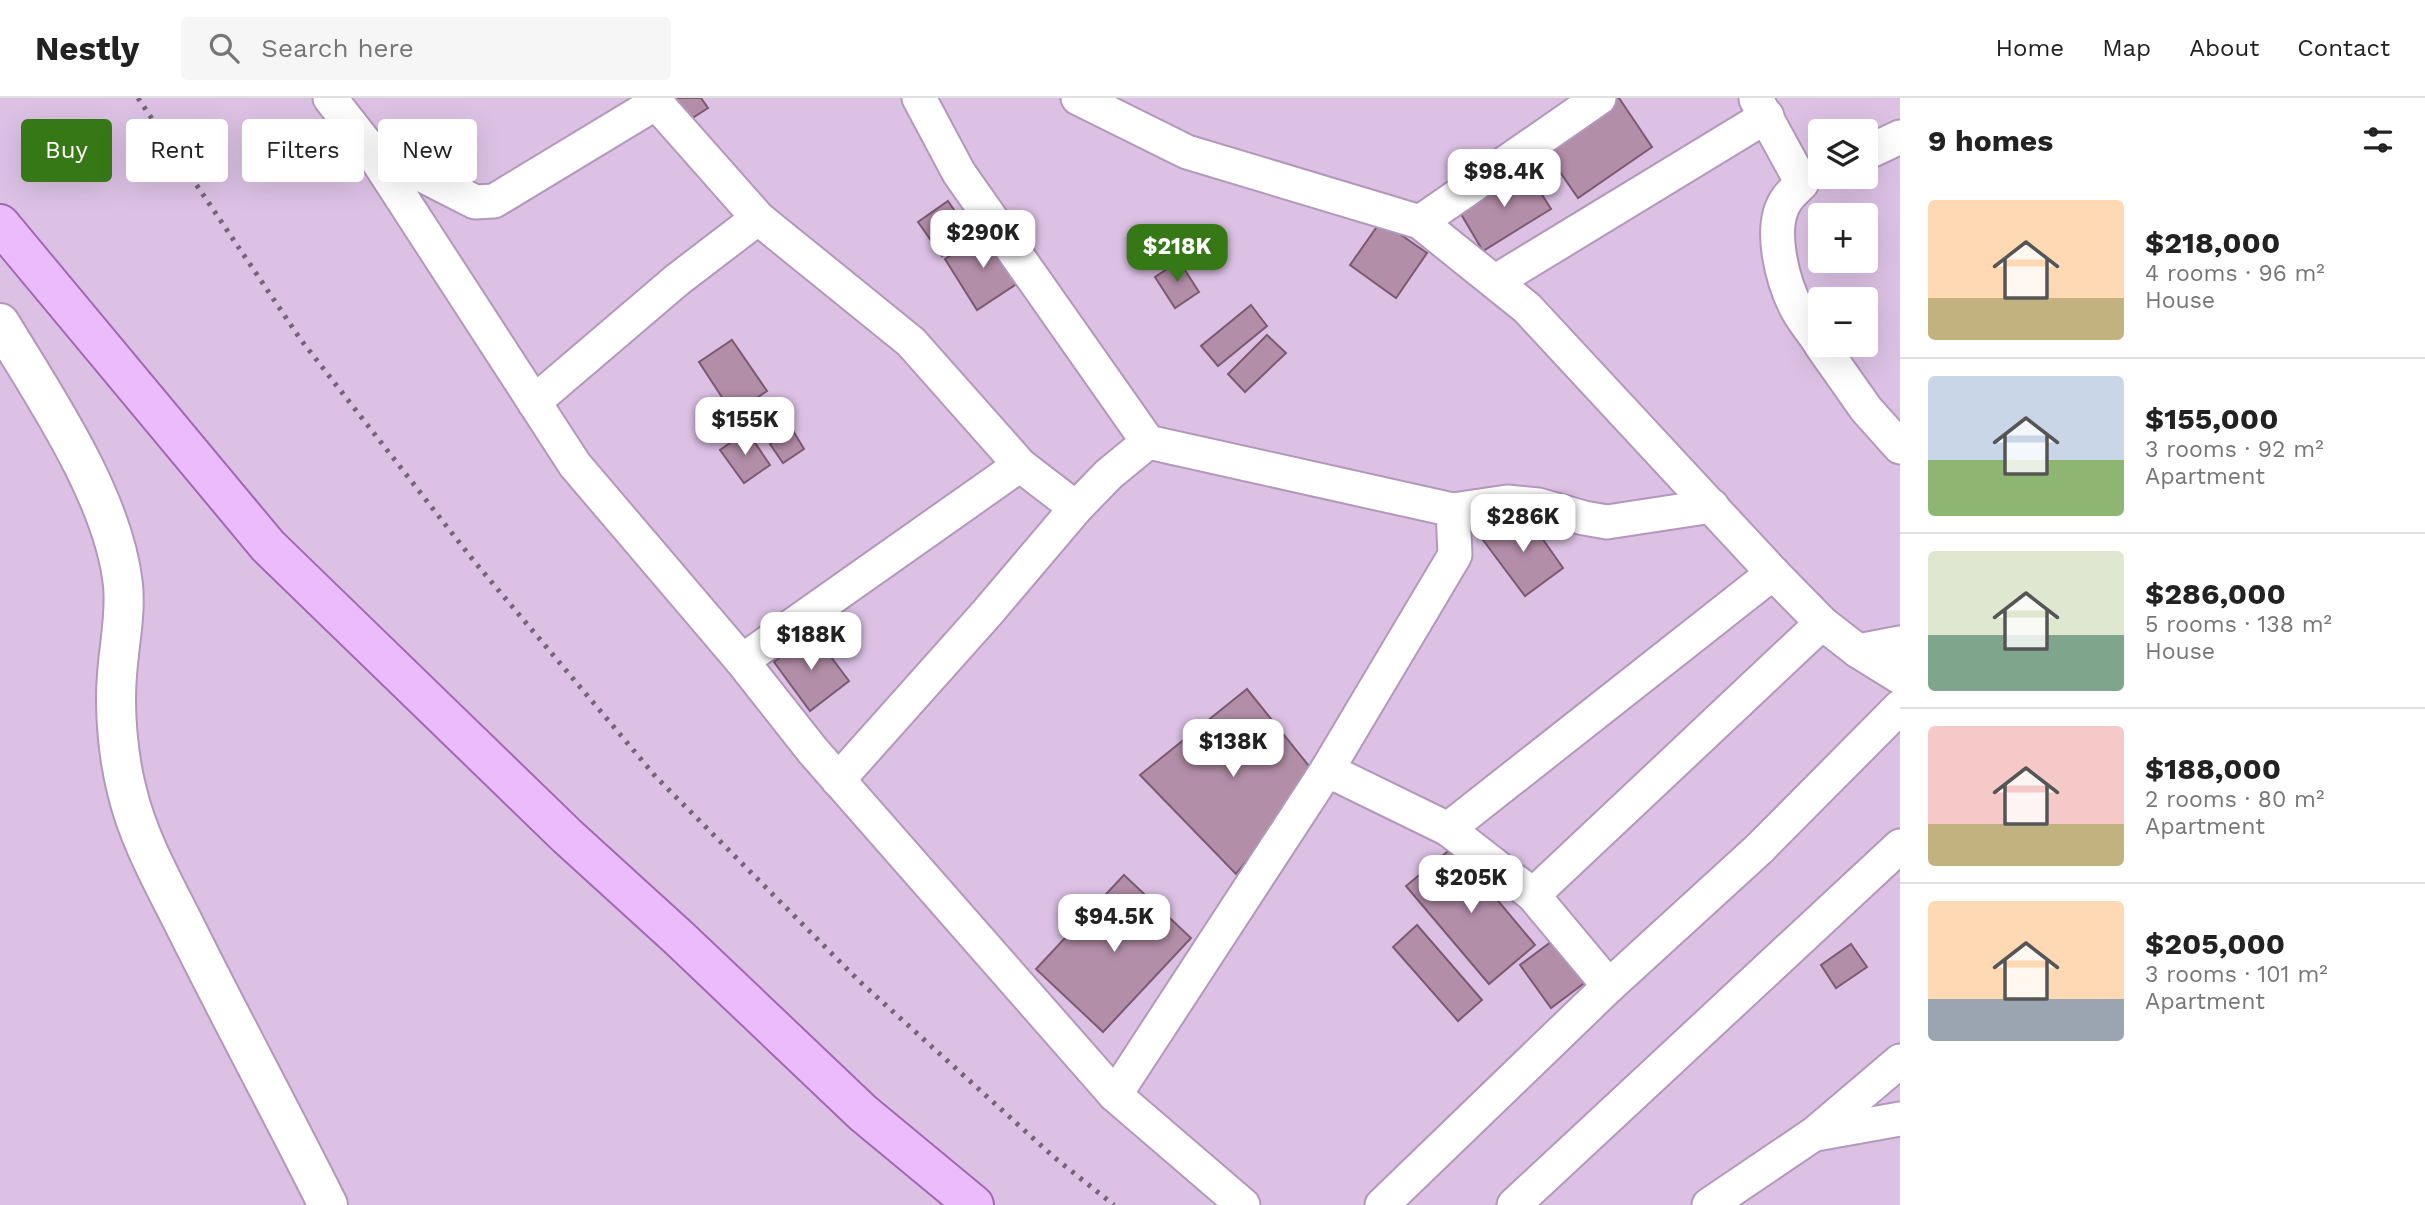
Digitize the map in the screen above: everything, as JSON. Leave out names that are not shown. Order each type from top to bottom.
[{"type":"main road","points":[[0,224],[268,546],[567,836],[680,938],[863,1113],[974,1205]]},
{"type":"main road","points":[[0,323],[88,476],[117,551],[123,587],[117,678],[119,742],[127,791],[149,854],[328,1205]]},
{"type":"street","points":[[330,98],[370,149],[575,465],[742,661],[813,751],[1115,1095],[1243,1205]]},
{"type":"street","points":[[919,98],[959,173],[1147,442],[1453,510],[1507,502],[1538,505],[1607,522],[1712,506]]},
{"type":"street","points":[[1078,98],[1187,152],[1420,222],[1527,308],[1822,623],[1858,651],[1900,677]]},
{"type":"street","points":[[1420,222],[1599,98]]},
{"type":"street","points":[[370,149],[475,202],[494,201],[654,100],[758,218],[912,342],[1020,465],[1076,508]]},
{"type":"street","points":[[1496,281],[1761,107],[1808,174]]},
{"type":"street","points":[[1878,147],[1900,137]]},
{"type":"street","points":[[1808,181],[1786,200],[1778,220],[1779,254],[1786,284],[1808,325]]},
{"type":"street","points":[[534,402],[677,280],[758,218]]},
{"type":"street","points":[[1830,357],[1866,409],[1900,447]]},
{"type":"street","points":[[838,780],[1076,508],[1109,474],[1147,442]]},
{"type":"street","points":[[742,661],[1020,465]]},
{"type":"street","points":[[1115,1095],[1327,770],[1455,555],[1453,510]]},
{"type":"street","points":[[1448,829],[1773,573]]},
{"type":"street","points":[[1533,895],[1822,623]]},
{"type":"street","points":[[1858,651],[1900,643]]},
{"type":"street","points":[[1382,1205],[1609,986],[1759,849],[1900,707]]},
{"type":"street","points":[[1327,770],[1448,829],[1533,895],[1609,986]]},
{"type":"street","points":[[1514,1205],[1900,846]]},
{"type":"street","points":[[1709,1205],[1814,1134],[1900,1061]]},
{"type":"street","points":[[1814,1134],[1900,1119]]},
{"type":"building","points":[[667,98],[701,98],[708,108],[683,124]]},
{"type":"building","points":[[1613,98],[1619,98],[1652,147],[1578,198],[1542,146]]},
{"type":"building","points":[[1525,168],[1551,209],[1483,251],[1458,209]]},
{"type":"building","points":[[948,201],[971,235],[942,256],[918,222]]},
{"type":"building","points":[[1381,221],[1427,253],[1396,298],[1350,265]]},
{"type":"building","points":[[988,231],[1021,281],[977,310],[945,259]]},
{"type":"building","points":[[1179,261],[1199,292],[1175,308],[1155,277]]},
{"type":"building","points":[[1251,305],[1267,326],[1218,366],[1201,346]]},
{"type":"building","points":[[1267,335],[1286,353],[1245,392],[1228,374]]},
{"type":"building","points":[[732,340],[767,391],[733,414],[699,362]]},
{"type":"building","points":[[792,429],[804,449],[783,463],[770,444]]},
{"type":"building","points":[[747,431],[770,465],[744,483],[720,450]]},
{"type":"building","points":[[1523,511],[1563,568],[1525,596],[1483,540]]},
{"type":"building","points":[[813,633],[849,681],[810,711],[774,662]]},
{"type":"building","points":[[1247,689],[1317,776],[1236,874],[1140,775]]},
{"type":"building","points":[[1453,847],[1535,945],[1489,984],[1406,886]]},
{"type":"building","points":[[1124,875],[1191,938],[1103,1032],[1036,969]]},
{"type":"building","points":[[1417,925],[1482,1000],[1458,1021],[1393,947]]},
{"type":"building","points":[[1563,933],[1595,975],[1551,1008],[1520,965]]},
{"type":"building","points":[[1851,944],[1867,967],[1836,988],[1821,965]]},
{"type":"railway","points":[[138,98],[301,340],[473,560],[656,777],[858,980],[1055,1158],[1114,1205]]}]
